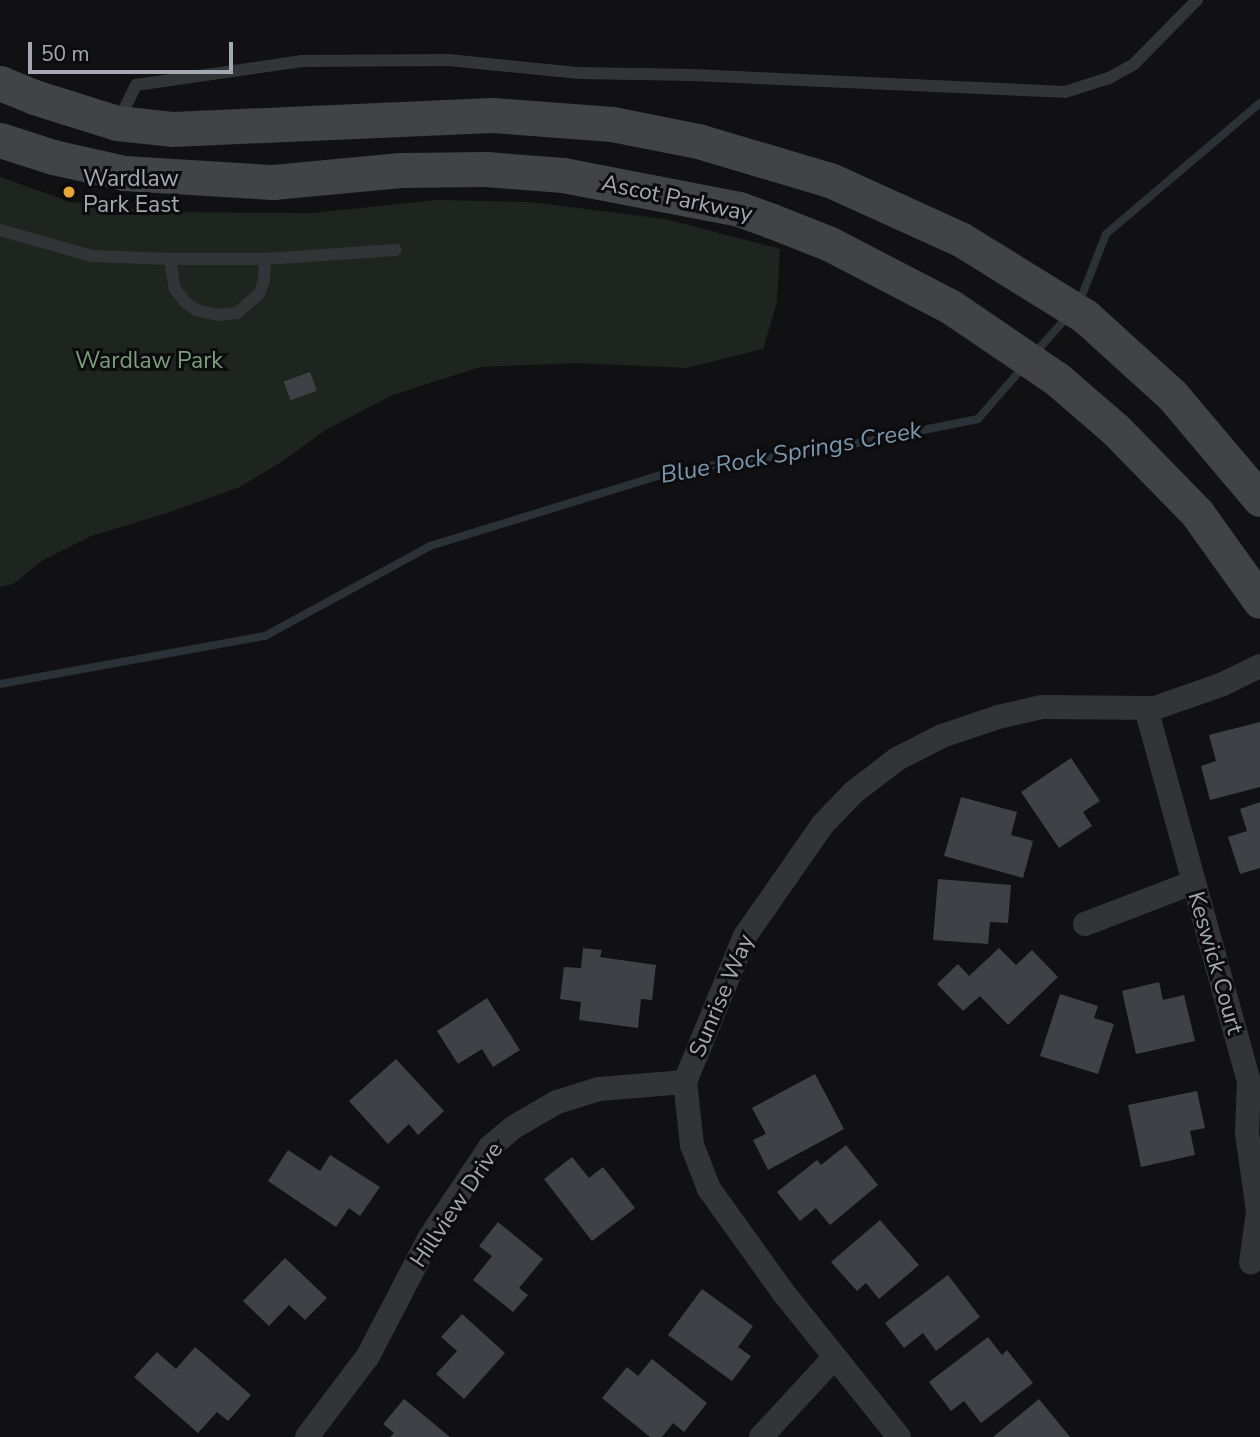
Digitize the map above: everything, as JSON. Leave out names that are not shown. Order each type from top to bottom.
[{"type":"main road","points":[[0,83],[34,97],[117,123],[172,129],[492,115],[612,124],[698,141],[830,180],[962,240],[1086,317],[1172,395],[1260,499]]},
{"type":"main road","name":"Ascot Parkway","points":[[0,139],[53,157],[124,173],[273,182],[400,170],[486,169],[563,175],[738,209],[772,221],[830,244],[988,330],[1057,379],[1116,430],[1197,513],[1260,601]]},
{"type":"street","name":"Sunrise Way","points":[[899,1437],[834,1358],[709,1189],[692,1146],[685,1082],[745,936],[823,824],[855,792],[897,759],[942,736],[998,717],[1042,707],[1155,708],[1223,684],[1260,666]]},
{"type":"street","name":"Keswick Court","points":[[1146,708],[1192,883],[1227,995],[1249,1081],[1247,1133],[1258,1211],[1251,1263]]},
{"type":"street","points":[[1085,925],[1192,883]]},
{"type":"street","name":"Hillview Drive","points":[[307,1437],[368,1356],[430,1237],[490,1147],[514,1127],[557,1102],[598,1089],[685,1082]]},
{"type":"street","points":[[761,1437],[834,1358]]},
{"type":"lane","points":[[117,123],[136,85],[302,61],[448,60],[579,73],[707,75],[1065,92],[1108,78],[1134,64],[1197,0]]},
{"type":"lane","points":[[0,230],[92,256],[265,260],[396,250]]},
{"type":"lane","points":[[170,259],[175,289],[186,303],[196,310],[217,315],[237,313],[259,294],[264,281],[265,260]]},
{"type":"green space","name":"Wardlaw Park","points":[[0,177],[71,202],[157,212],[312,213],[437,200],[530,202],[665,219],[780,249],[777,302],[763,349],[686,368],[577,363],[480,367],[393,395],[327,429],[240,487],[91,536],[43,560],[13,584],[0,587]]},
{"type":"building","points":[[310,372],[317,391],[291,400],[284,382]]},
{"type":"building","points":[[1260,722],[1260,787],[1210,800],[1201,766],[1216,761],[1209,735]]},
{"type":"building","points":[[1071,758],[1100,801],[1083,812],[1092,826],[1059,848],[1021,792]]},
{"type":"building","points":[[961,797],[1017,812],[1011,835],[1033,841],[1023,878],[944,856]]},
{"type":"building","points":[[1260,802],[1260,868],[1240,874],[1228,837],[1247,831],[1240,809]]},
{"type":"building","points":[[938,879],[1011,885],[1008,923],[990,922],[988,944],[933,940]]},
{"type":"building","points":[[583,948],[602,950],[600,957],[656,965],[652,1000],[641,999],[638,1028],[579,1020],[581,1002],[560,999],[564,967],[581,968]]},
{"type":"building","points":[[999,948],[1016,965],[1032,950],[1058,977],[1008,1025],[980,996],[963,1011],[937,984],[958,964],[969,976]]},
{"type":"building","points":[[1159,982],[1163,1000],[1184,995],[1195,1041],[1136,1054],[1122,991]]},
{"type":"building","points":[[1060,994],[1098,1006],[1094,1018],[1114,1024],[1098,1074],[1040,1056]]},
{"type":"building","points":[[487,998],[520,1050],[493,1067],[482,1049],[458,1064],[437,1031]]},
{"type":"building","points":[[396,1059],[444,1111],[418,1135],[409,1124],[388,1144],[349,1101]]},
{"type":"building","points":[[815,1074],[844,1129],[768,1170],[753,1140],[766,1134],[752,1108]]},
{"type":"building","points":[[1197,1091],[1205,1128],[1190,1131],[1195,1155],[1141,1167],[1128,1105]]},
{"type":"building","points":[[846,1145],[878,1185],[830,1225],[816,1208],[800,1221],[777,1192],[817,1160],[821,1165]]},
{"type":"building","points":[[288,1150],[320,1171],[330,1155],[380,1187],[360,1216],[349,1208],[336,1227],[268,1181]]},
{"type":"building","points":[[572,1157],[589,1178],[603,1167],[635,1208],[592,1241],[544,1179]]},
{"type":"building","points":[[880,1220],[919,1265],[879,1299],[866,1283],[857,1291],[831,1262]]},
{"type":"building","points":[[498,1222],[543,1259],[519,1288],[528,1295],[513,1312],[473,1280],[492,1256],[479,1246]]},
{"type":"building","points":[[285,1258],[327,1298],[305,1320],[289,1305],[269,1326],[243,1301]]},
{"type":"building","points":[[948,1275],[980,1317],[936,1351],[923,1333],[904,1348],[885,1323]]},
{"type":"building","points":[[702,1289],[753,1326],[738,1347],[751,1356],[732,1381],[668,1335]]},
{"type":"building","points":[[462,1314],[505,1353],[464,1399],[436,1374],[457,1351],[441,1337]]},
{"type":"building","points":[[988,1337],[1002,1355],[1007,1350],[1033,1383],[981,1423],[964,1401],[951,1411],[929,1382]]},
{"type":"building","points":[[195,1347],[251,1395],[228,1421],[217,1412],[198,1433],[134,1377],[157,1352],[176,1369]]},
{"type":"building","points":[[652,1359],[707,1403],[684,1432],[673,1423],[662,1437],[650,1437],[602,1398],[627,1367],[638,1376]]},
{"type":"building","points":[[404,1399],[450,1437],[390,1437],[394,1433],[383,1424]]},
{"type":"building","points":[[1039,1399],[1070,1437],[993,1437]]},
{"type":"waterway","name":"Blue Rock Springs Creek","points":[[1079,303],[1106,234],[1260,103]]},
{"type":"waterway","name":"Blue Rock Springs Creek","points":[[1035,353],[1068,316]]},
{"type":"waterway","name":"Blue Rock Springs Creek","points":[[0,684],[265,636],[430,546],[674,471],[833,448],[978,419],[1024,366]]},
{"type":"place","name":"Wardlaw Park East","points":[[69,192]]}]
